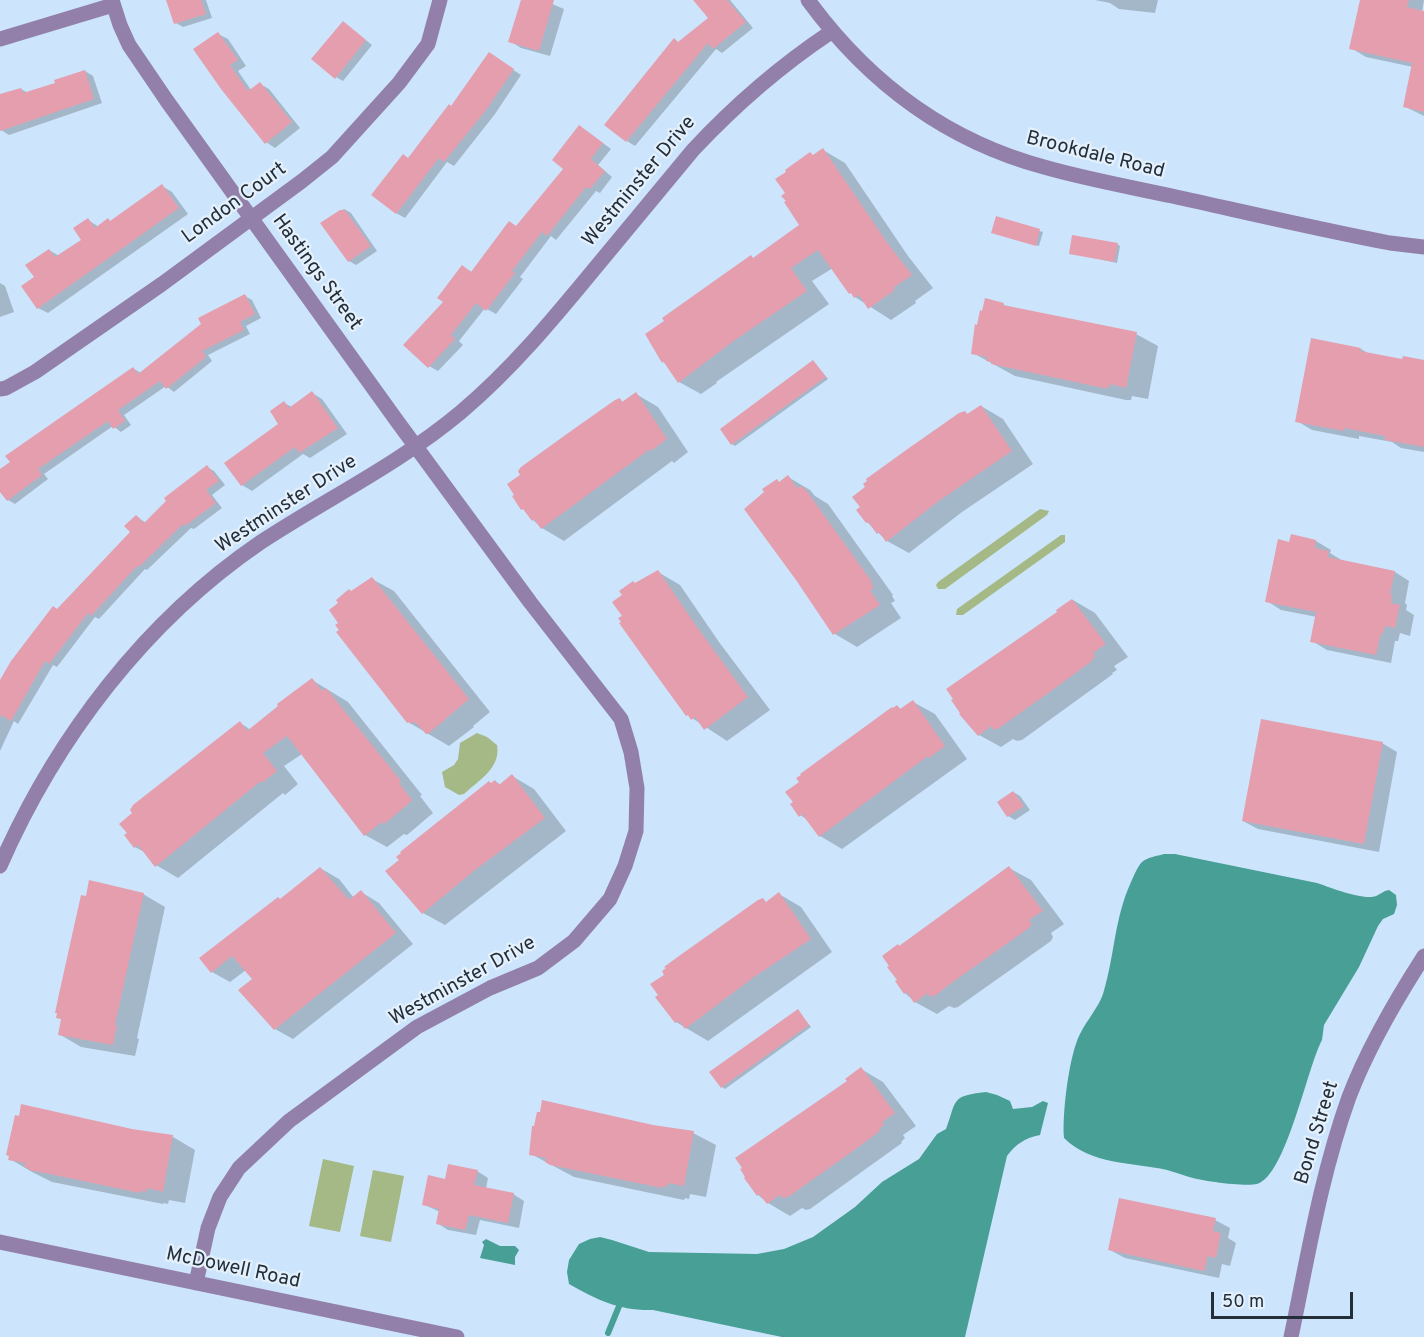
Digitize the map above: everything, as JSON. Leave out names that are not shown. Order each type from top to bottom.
[{"type":"street","name":"London Court","points":[[0,389],[35,372],[251,219],[332,157],[399,82],[428,44],[440,0]]},
{"type":"street","name":"Brookdale Road","points":[[807,0],[831,32],[862,65],[906,101],[932,119],[1000,153],[1043,167],[1144,190],[1371,240],[1424,247]]},
{"type":"street","name":"Hastings Street","points":[[112,3],[120,25],[141,65],[416,447]]},
{"type":"street","points":[[0,39],[112,3]]},
{"type":"street","name":"Westminster Drive","points":[[0,866],[36,793],[63,748],[120,670],[160,627],[202,588],[258,544],[416,447],[484,392],[535,340],[717,124],[772,75],[831,32]]},
{"type":"street","name":"Westminster Drive","points":[[195,1283],[212,1218],[220,1197],[239,1168],[289,1121],[417,1027],[490,988],[538,968],[574,941],[610,899],[626,867],[636,831],[638,788],[631,752],[621,719],[416,447]]},
{"type":"street","name":"Bond Street","points":[[1291,1337],[1320,1197],[1331,1152],[1350,1095],[1394,1003],[1424,956]]},
{"type":"street","name":"McDowell Road","points":[[0,1242],[457,1337]]},
{"type":"shaded area","points":[[1040,509],[1049,511],[1047,515],[945,589],[938,589],[936,585],[938,582]]},
{"type":"shaded area","points":[[1061,535],[1065,535],[1065,542],[963,615],[956,615],[957,609]]},
{"type":"shaded area","points":[[477,733],[497,745],[496,760],[488,773],[464,794],[459,795],[445,787],[442,772],[454,765],[458,759],[460,743]]},
{"type":"shaded area","points":[[1164,854],[1175,854],[1317,883],[1363,897],[1376,896],[1389,890],[1396,895],[1397,905],[1394,914],[1383,919],[1378,926],[1359,967],[1324,1025],[1322,1040],[1286,1142],[1268,1177],[1257,1184],[1213,1182],[1167,1170],[1099,1158],[1075,1147],[1064,1138],[1065,1100],[1076,1044],[1103,994],[1125,896],[1142,862]]},
{"type":"shaded area","points":[[986,1092],[1010,1101],[1013,1109],[1032,1107],[1043,1101],[1048,1103],[1040,1135],[1021,1142],[1007,1156],[965,1337],[782,1337],[653,1310],[630,1309],[599,1300],[569,1284],[567,1272],[569,1260],[579,1244],[600,1237],[649,1252],[757,1254],[784,1249],[813,1237],[855,1207],[882,1182],[919,1159],[937,1134],[946,1129],[954,1106],[960,1098]]},
{"type":"shaded area","points":[[323,1159],[354,1166],[340,1232],[309,1226]]},
{"type":"shaded area","points":[[373,1170],[404,1176],[391,1242],[360,1236]]},
{"type":"shaded area","points":[[486,1239],[500,1246],[515,1246],[519,1250],[515,1257],[515,1265],[480,1258],[484,1245],[482,1242]]},
{"type":"building","points":[[166,0],[201,0],[206,14],[174,24]]},
{"type":"building","points":[[521,0],[554,0],[539,51],[508,42]]},
{"type":"building","points":[[693,0],[727,0],[746,22],[713,49],[708,43],[626,142],[604,125],[674,38],[678,42],[708,18]]},
{"type":"building","points":[[1360,0],[1409,0],[1407,7],[1424,11],[1424,112],[1403,107],[1412,63],[1349,49]]},
{"type":"building","points":[[343,21],[366,40],[335,79],[311,59]]},
{"type":"building","points":[[218,32],[238,60],[230,65],[248,91],[260,82],[292,122],[265,144],[221,89],[193,49]]},
{"type":"building","points":[[489,52],[514,69],[486,110],[444,162],[439,158],[396,214],[371,195],[403,154],[408,158],[449,104],[451,106]]},
{"type":"building","points":[[85,70],[94,99],[0,131],[0,94],[21,88],[23,93]]},
{"type":"building","points":[[579,125],[603,143],[591,159],[605,171],[590,189],[586,187],[547,236],[542,232],[512,271],[515,273],[486,311],[476,303],[451,335],[455,339],[428,368],[403,345],[443,302],[437,298],[462,265],[471,272],[509,221],[516,226],[563,169],[552,160]]},
{"type":"building","points":[[823,148],[912,275],[868,309],[859,295],[854,298],[851,293],[849,294],[818,250],[791,268],[807,291],[735,340],[678,383],[663,361],[662,363],[645,334],[664,321],[662,318],[717,279],[751,255],[753,258],[799,225],[784,202],[786,201],[781,196],[785,193],[775,179],[810,152],[813,155]]},
{"type":"building","points":[[162,184],[179,208],[37,309],[21,286],[34,277],[25,265],[49,249],[55,257],[81,240],[73,228],[88,218],[95,228],[108,218],[110,221]]},
{"type":"building","points":[[340,210],[345,210],[371,246],[348,262],[320,223]]},
{"type":"building","points":[[996,216],[1040,229],[1036,246],[991,233]]},
{"type":"building","points":[[1072,235],[1118,243],[1114,262],[1069,254]]},
{"type":"building","points":[[245,294],[255,314],[240,322],[244,330],[202,351],[206,357],[166,389],[160,381],[118,410],[125,421],[113,429],[108,421],[38,469],[42,475],[7,501],[0,492],[0,469],[10,462],[5,456],[133,367],[138,374],[201,324],[198,318]]},
{"type":"building","points":[[985,298],[1004,303],[1003,305],[1137,332],[1126,388],[1110,384],[1109,388],[1103,388],[991,364],[992,362],[986,361],[987,357],[971,354],[975,324],[977,325]]},
{"type":"building","points":[[1311,338],[1361,348],[1360,351],[1402,359],[1403,356],[1424,360],[1424,447],[1385,440],[1385,436],[1344,428],[1344,431],[1295,422]]},
{"type":"building","points":[[813,360],[826,377],[731,445],[720,429]]},
{"type":"building","points":[[312,391],[338,428],[299,453],[295,447],[241,486],[224,463],[278,424],[270,411],[284,401],[289,408]]},
{"type":"building","points":[[636,392],[667,439],[541,529],[534,519],[532,521],[523,509],[521,510],[507,484],[520,475],[518,471],[521,467],[571,431],[615,400],[620,398],[622,402]]},
{"type":"building","points":[[981,405],[1012,451],[940,500],[886,542],[856,510],[860,507],[852,497],[865,487],[863,484],[867,481],[866,479],[909,448],[959,413],[965,411],[967,414]]},
{"type":"building","points":[[207,465],[219,481],[206,490],[216,503],[185,526],[183,524],[139,567],[137,566],[91,616],[88,613],[49,664],[45,661],[11,721],[0,715],[0,680],[11,661],[53,606],[57,609],[130,532],[124,526],[136,515],[144,523],[166,501],[164,498]]},
{"type":"building","points":[[788,475],[797,488],[801,486],[806,490],[872,582],[874,588],[870,590],[880,605],[833,635],[744,509],[764,492],[762,489],[777,479],[779,482]]},
{"type":"building","points":[[1291,534],[1316,540],[1315,548],[1329,551],[1328,557],[1395,571],[1390,594],[1392,595],[1391,603],[1400,605],[1395,628],[1385,626],[1376,655],[1310,642],[1316,612],[1265,602],[1278,539],[1289,542]]},
{"type":"building","points":[[658,570],[748,697],[704,730],[695,717],[691,720],[688,715],[686,716],[649,665],[619,623],[621,622],[618,618],[622,616],[612,602],[622,595],[619,591],[633,581],[635,583]]},
{"type":"building","points":[[372,577],[469,699],[428,734],[415,722],[407,723],[336,632],[339,630],[335,625],[338,623],[329,610],[338,603],[336,600],[349,589],[351,591]]},
{"type":"building","points":[[1072,599],[1106,644],[1093,653],[1095,657],[1092,661],[1058,686],[999,728],[994,730],[991,726],[978,736],[959,714],[946,689],[1057,612],[1056,610]]},
{"type":"building","points":[[312,678],[322,691],[326,688],[401,781],[399,783],[412,800],[407,805],[384,824],[382,822],[364,836],[287,736],[263,753],[277,771],[262,783],[261,781],[155,867],[138,845],[134,848],[124,835],[127,833],[119,824],[132,813],[130,810],[133,805],[240,721],[247,731],[278,706],[277,704]]},
{"type":"building","points":[[913,700],[945,746],[929,758],[928,756],[819,837],[802,814],[799,817],[790,804],[793,802],[785,792],[799,782],[796,778],[800,774],[892,707],[897,705],[900,709]]},
{"type":"building","points":[[1261,719],[1383,742],[1364,844],[1242,821]]},
{"type":"building","points":[[512,774],[545,818],[475,870],[422,914],[385,871],[399,860],[396,857],[400,852],[489,781],[491,783],[495,780],[499,785]]},
{"type":"building","points":[[1013,791],[1024,806],[1007,817],[997,802]]},
{"type":"building","points":[[1009,866],[1043,911],[1029,920],[1032,924],[1029,928],[936,995],[930,997],[928,993],[914,1003],[907,992],[904,994],[895,981],[897,980],[882,956]]},
{"type":"building","points":[[320,867],[349,900],[361,890],[396,933],[274,1030],[238,990],[252,979],[232,956],[211,973],[199,958]]},
{"type":"building","points":[[89,880],[144,893],[115,1025],[117,1025],[113,1045],[58,1035],[61,1019],[56,1018],[57,1013],[55,1013],[81,895],[86,896]]},
{"type":"building","points":[[779,892],[811,939],[754,977],[685,1029],[679,1021],[675,1023],[655,997],[658,995],[650,984],[664,975],[662,971],[666,968],[664,967],[679,956],[758,900],[763,898],[766,902]]},
{"type":"building","points":[[798,1009],[809,1025],[721,1088],[709,1072]]},
{"type":"building","points":[[861,1067],[895,1113],[882,1122],[884,1125],[879,1129],[881,1130],[853,1151],[788,1197],[783,1198],[780,1195],[767,1204],[759,1194],[757,1196],[744,1178],[740,1169],[742,1168],[735,1158],[847,1081],[845,1079]]},
{"type":"building","points":[[542,1100],[653,1125],[694,1131],[684,1186],[668,1183],[667,1187],[662,1188],[550,1165],[545,1162],[546,1158],[529,1155],[532,1126],[534,1126],[537,1112],[540,1112]]},
{"type":"building","points":[[21,1104],[132,1129],[173,1135],[163,1192],[147,1188],[146,1192],[141,1191],[140,1193],[28,1170],[29,1168],[24,1167],[25,1163],[8,1160],[9,1156],[6,1155],[15,1115],[19,1116]]},
{"type":"building","points":[[448,1164],[478,1170],[474,1185],[514,1193],[508,1223],[469,1215],[465,1230],[436,1224],[439,1209],[422,1205],[428,1175],[445,1179]]},
{"type":"building","points":[[1119,1198],[1216,1218],[1213,1231],[1221,1233],[1216,1258],[1208,1256],[1204,1271],[1108,1250]]},
{"type":"waterway","points":[[608,1333],[622,1299]]}]
